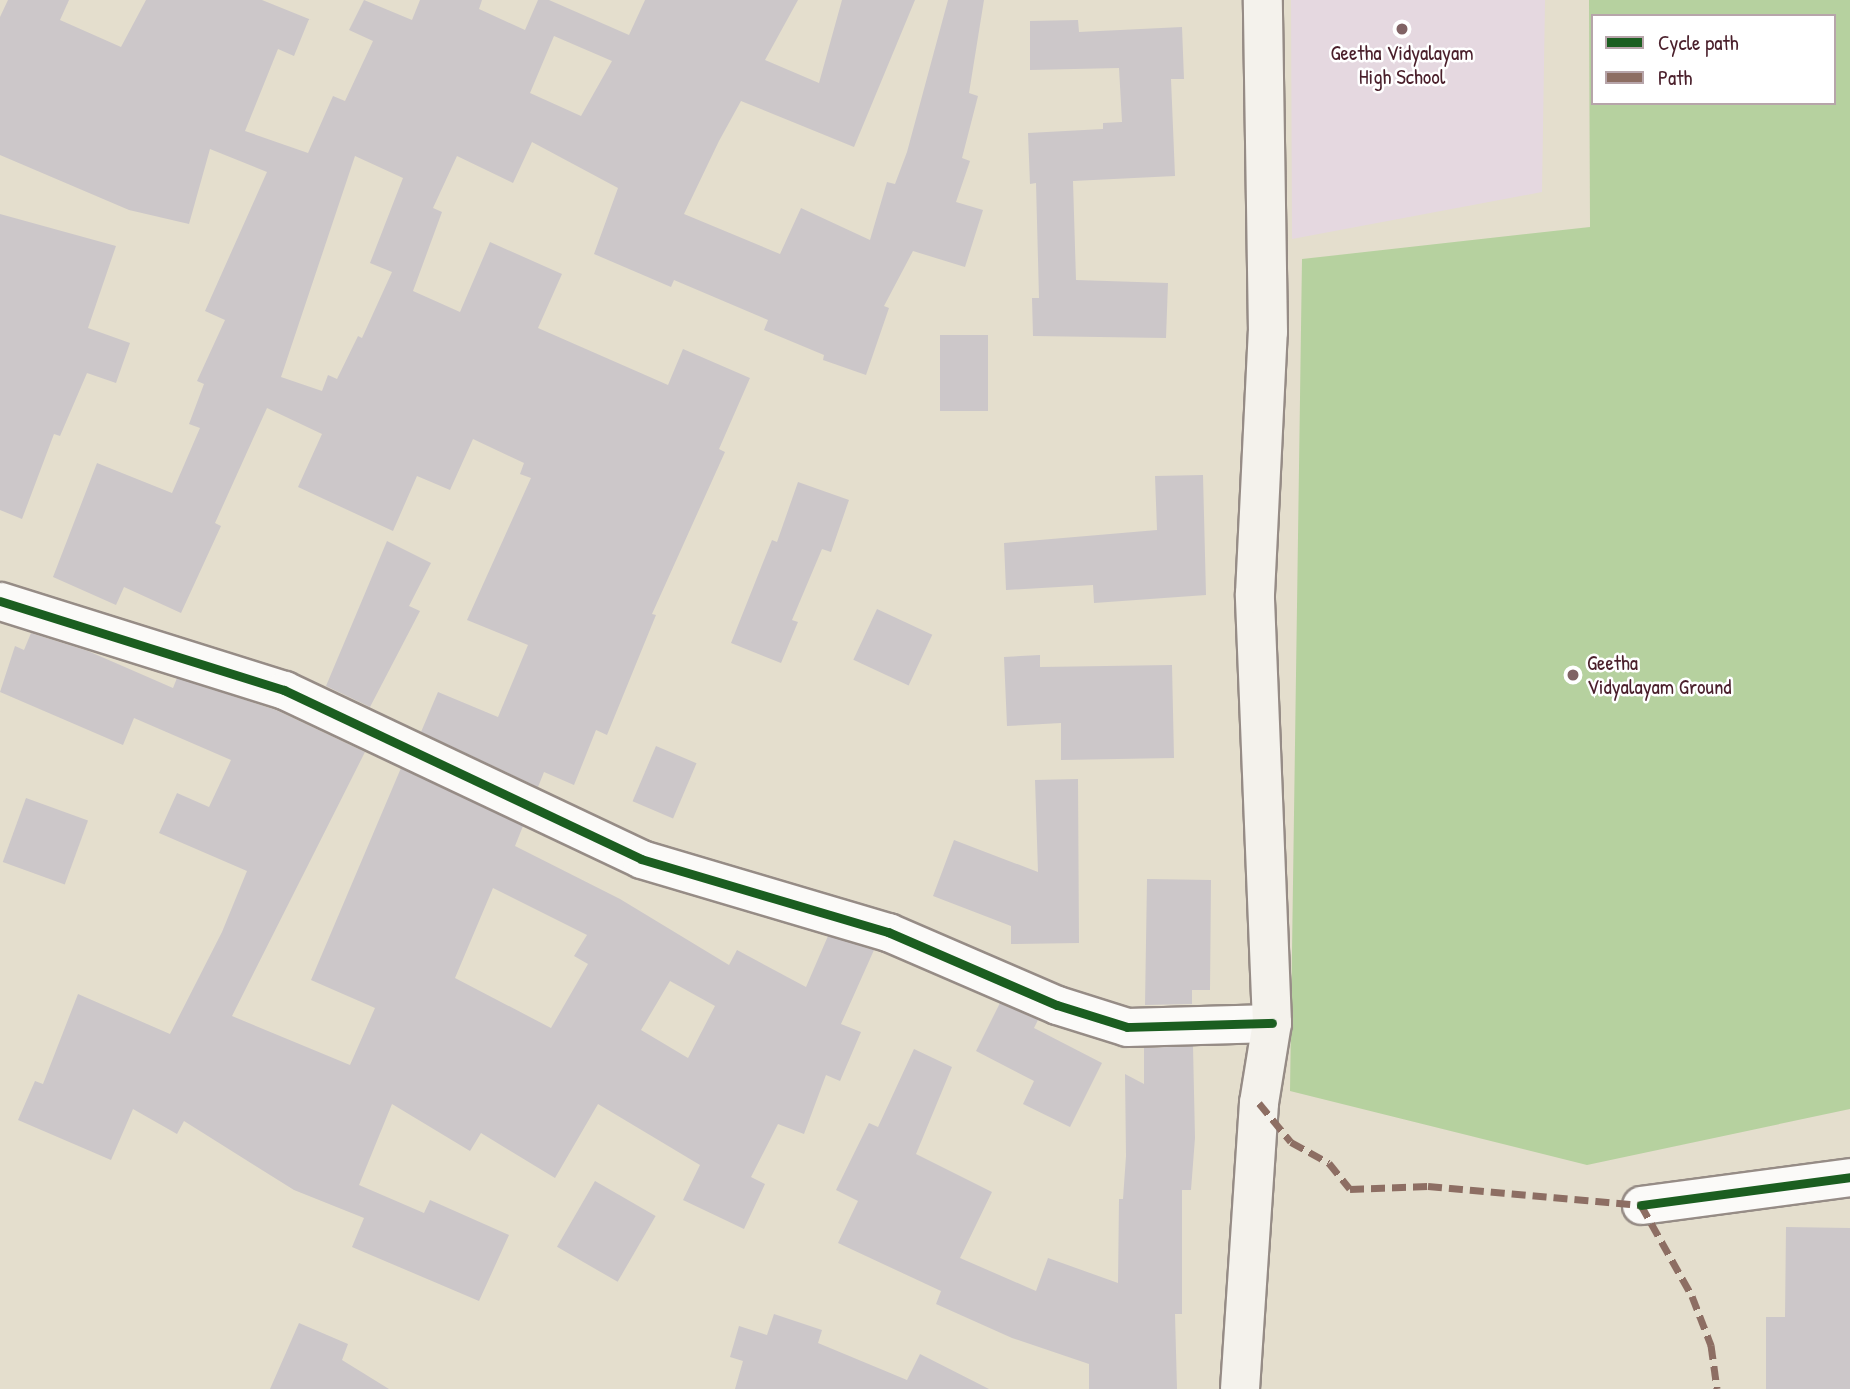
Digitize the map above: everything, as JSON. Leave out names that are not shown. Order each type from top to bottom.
[{"type":"main road","points":[[1240,1389],[1259,1103],[1272,1023],[1255,594],[1268,332],[1264,0]]},
{"type":"street","points":[[0,601],[284,690],[641,859],[888,932],[1057,1005],[1127,1027],[1272,1023]]},
{"type":"street","points":[[1641,1205],[1850,1177]]},
{"type":"shaded area","points":[[1291,0],[1545,0],[1542,192],[1292,239]]},
{"type":"green space","name":"Geetha Vidyalayam Ground","points":[[1589,0],[1850,0],[1850,1109],[1587,1165],[1290,1091],[1302,259],[1590,227]]},
{"type":"building","points":[[8,0],[69,0],[60,20],[121,47],[146,0],[262,0],[309,19],[294,56],[278,49],[245,131],[308,153],[333,96],[345,101],[373,41],[349,30],[364,0],[412,20],[420,0],[482,0],[479,9],[525,30],[538,0],[549,0],[629,35],[645,0],[798,0],[765,60],[819,83],[842,0],[915,0],[854,147],[741,101],[719,141],[684,214],[780,254],[801,208],[870,240],[887,182],[895,184],[907,152],[948,0],[984,0],[969,93],[978,96],[962,158],[970,161],[956,202],[983,210],[965,267],[913,251],[884,306],[889,308],[866,375],[823,360],[824,355],[764,330],[768,320],[674,280],[671,287],[594,254],[618,188],[532,142],[513,183],[457,156],[433,208],[442,212],[413,291],[460,312],[490,242],[562,274],[538,328],[668,385],[683,349],[750,378],[719,449],[725,452],[652,614],[656,615],[607,735],[596,730],[574,785],[544,772],[538,787],[421,732],[438,692],[498,717],[528,645],[467,620],[531,478],[520,474],[524,463],[473,439],[450,490],[417,476],[393,531],[298,487],[322,434],[267,408],[215,523],[221,526],[181,613],[124,587],[116,605],[53,577],[97,463],[172,493],[200,428],[189,424],[204,384],[197,381],[225,320],[205,311],[267,172],[210,149],[189,224],[129,210],[0,155],[0,17]],"holes":[[[554,36],[612,61],[581,116],[530,93]],[[355,156],[403,178],[370,263],[392,272],[362,338],[358,336],[337,379],[328,375],[322,391],[281,377]]]},
{"type":"building","points":[[1078,20],[1079,32],[1182,27],[1184,79],[1171,79],[1175,176],[1073,181],[1076,280],[1168,283],[1166,338],[1033,336],[1032,298],[1039,298],[1036,183],[1030,184],[1028,133],[1103,129],[1103,123],[1122,122],[1119,68],[1030,70],[1030,21]]},
{"type":"building","points":[[0,214],[116,246],[88,328],[130,343],[116,383],[87,373],[60,436],[54,434],[22,519],[0,510]]},
{"type":"building","points":[[940,335],[988,335],[988,411],[940,411]]},
{"type":"building","points":[[1203,475],[1206,595],[1094,603],[1093,585],[1006,590],[1004,543],[1157,530],[1155,476]]},
{"type":"building","points":[[798,482],[849,500],[831,552],[822,549],[792,620],[798,622],[781,663],[731,643],[772,540],[777,542]]},
{"type":"building","points":[[387,541],[431,563],[409,606],[420,611],[370,707],[326,686]]},
{"type":"building","points":[[877,609],[932,635],[909,686],[853,660]]},
{"type":"building","points":[[31,633],[88,651],[173,688],[177,678],[276,710],[365,752],[232,1016],[350,1065],[375,1008],[311,980],[401,768],[523,826],[515,846],[620,899],[729,965],[737,950],[806,987],[828,936],[874,950],[841,1024],[861,1032],[840,1081],[826,1075],[804,1134],[778,1124],[751,1177],[765,1184],[744,1229],[683,1200],[700,1165],[598,1104],[555,1178],[481,1133],[470,1151],[392,1104],[359,1185],[424,1213],[430,1200],[509,1235],[479,1301],[352,1247],[364,1218],[294,1190],[184,1121],[177,1134],[133,1109],[111,1160],[18,1120],[35,1081],[43,1084],[78,994],[170,1034],[222,932],[247,871],[159,833],[177,793],[209,807],[231,760],[134,718],[123,745],[0,692],[15,646],[24,650]],"holes":[[[493,888],[587,935],[574,956],[588,964],[551,1028],[455,978]],[[670,981],[715,1006],[688,1058],[641,1030]]]},
{"type":"building","points":[[1040,655],[1040,667],[1172,665],[1174,758],[1061,760],[1061,723],[1007,726],[1004,657]]},
{"type":"building","points":[[656,746],[697,763],[673,818],[633,801]]},
{"type":"building","points":[[1078,779],[1079,943],[1011,944],[1011,926],[933,896],[954,840],[1038,872],[1035,780]]},
{"type":"building","points":[[26,798],[88,821],[65,884],[3,862]]},
{"type":"building","points":[[1147,879],[1211,880],[1210,990],[1192,990],[1192,1004],[1145,1005]]},
{"type":"building","points":[[1000,1003],[1038,1020],[1034,1028],[1102,1063],[1070,1127],[1023,1104],[1034,1081],[976,1051]]},
{"type":"building","points":[[1193,1046],[1195,1138],[1191,1190],[1182,1190],[1182,1314],[1175,1314],[1177,1389],[1089,1389],[1089,1364],[1012,1338],[936,1304],[941,1291],[838,1243],[858,1201],[836,1190],[869,1123],[878,1127],[914,1049],[952,1067],[916,1154],[992,1192],[960,1258],[1036,1291],[1048,1258],[1118,1283],[1119,1199],[1123,1199],[1126,1156],[1125,1074],[1144,1084],[1144,1048]]},
{"type":"building","points":[[595,1181],[656,1216],[618,1282],[557,1247]]},
{"type":"building","points":[[1786,1227],[1850,1228],[1850,1389],[1766,1389],[1766,1317],[1785,1317]]},
{"type":"building","points":[[774,1314],[822,1330],[818,1343],[907,1380],[920,1354],[989,1389],[735,1389],[743,1361],[730,1357],[739,1326],[767,1335]]},
{"type":"building","points":[[299,1323],[348,1344],[342,1360],[389,1389],[270,1389]]},
{"type":"marked path","points":[[1259,1103],[1291,1142],[1329,1163],[1350,1189],[1428,1186],[1641,1205],[1692,1296],[1711,1345],[1717,1389]]},
{"type":"cycle path","points":[[0,601],[284,690],[641,859],[888,932],[1057,1005],[1127,1027],[1272,1023]]},
{"type":"cycle path","points":[[1641,1205],[1850,1177]]},
{"type":"place","name":"Geetha Vidyalayam High School","points":[[1402,29]]},
{"type":"place","name":"Geetha Vidyalayam Ground","points":[[1573,675]]}]
